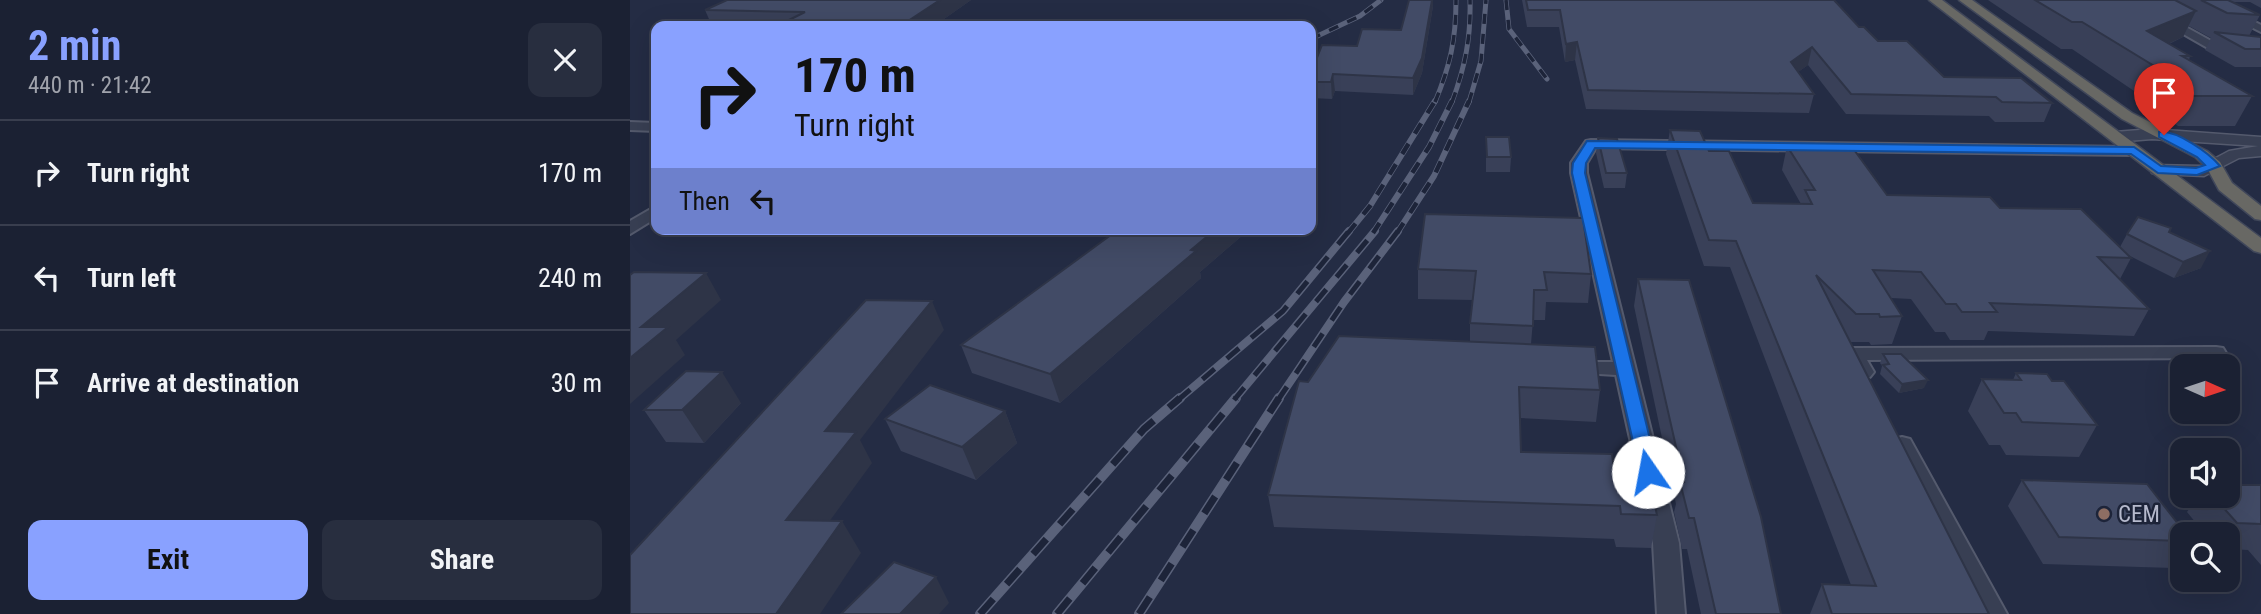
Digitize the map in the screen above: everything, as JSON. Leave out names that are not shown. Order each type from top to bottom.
[{"type":"highway","points":[[1935,0],[2261,247]]},
{"type":"highway","points":[[1965,0],[2118,109],[2201,154],[2214,166],[2225,186],[2261,215]]},
{"type":"highway","points":[[2192,195],[2236,196]]},
{"type":"street","points":[[2129,0],[2210,45],[2261,48]]},
{"type":"street","points":[[2203,0],[2261,29]]},
{"type":"street","points":[[630,126],[651,127]]},
{"type":"street","points":[[2115,136],[2164,135],[2261,142]]},
{"type":"street","points":[[1671,614],[1666,542],[1623,369],[1579,173],[1579,163],[1591,144],[2134,151]]},
{"type":"street","points":[[2158,169],[2197,172],[2235,154],[2261,151]]},
{"type":"street","points":[[630,229],[651,214]]},
{"type":"street","points":[[1872,389],[1853,354],[2216,353]]},
{"type":"street","points":[[1554,367],[1623,369]]},
{"type":"street","points":[[1891,425],[1993,614]]},
{"type":"building","points":[[727,0],[940,0],[908,21],[789,20],[805,12],[705,10]]},
{"type":"building","points":[[1409,0],[1432,0],[1422,58],[1413,78],[1333,74],[1331,82],[1316,82],[1316,60],[1322,45],[1357,46],[1362,29],[1401,30]]},
{"type":"building","points":[[1526,0],[1834,0],[1859,27],[1864,27],[1878,41],[1907,41],[1944,77],[2021,78],[2052,103],[2002,102],[1996,97],[1851,94],[1812,47],[1791,62],[1814,94],[1588,90],[1577,42],[1566,44],[1560,10],[1528,10]]},
{"type":"building","points":[[2035,0],[2175,0],[2196,11],[2147,31],[2190,56],[2182,56],[2252,96],[2193,96],[2155,72],[2164,72],[2082,22],[2072,22]]},
{"type":"building","points":[[2201,0],[2228,0],[2260,15],[2227,13]]},
{"type":"building","points":[[2214,32],[2261,37],[2261,49],[2245,49]]},
{"type":"building","points":[[1670,130],[1700,131],[1709,151],[1729,151],[1753,203],[1812,204],[1805,190],[1815,190],[1787,146],[1852,147],[1887,195],[1990,197],[2000,208],[2081,209],[2131,258],[2098,257],[2149,309],[1990,303],[1997,312],[1962,312],[1956,304],[1946,304],[1921,272],[1873,270],[1902,316],[1880,317],[1879,314],[1856,314],[1816,275],[1989,614],[1832,614],[1822,584],[1876,586],[1736,241],[1709,240]]},
{"type":"building","points":[[1486,137],[1509,137],[1511,157],[1487,157]]},
{"type":"building","points":[[1598,138],[1617,139],[1627,173],[1606,173]]},
{"type":"building","points":[[1425,214],[1583,218],[1591,274],[1544,272],[1547,290],[1534,290],[1533,326],[1470,323],[1476,271],[1418,269]]},
{"type":"building","points":[[2138,217],[2171,228],[2169,232],[2210,251],[2183,262],[2127,234]]},
{"type":"building","points":[[1111,235],[1209,235],[1191,250],[1196,251],[1050,374],[961,345]]},
{"type":"building","points":[[634,272],[706,273],[641,327],[668,327],[630,358],[630,275]]},
{"type":"building","points":[[1638,279],[1689,280],[1761,517],[1781,614],[1716,614],[1694,518],[1689,518],[1680,482],[1684,482]]},
{"type":"building","points":[[866,300],[932,301],[825,431],[856,432],[786,520],[842,521],[776,614],[630,614],[630,555]]},
{"type":"building","points":[[1339,336],[1595,347],[1600,390],[1519,387],[1521,452],[1612,454],[1615,478],[1649,478],[1657,515],[1621,514],[1620,506],[1268,495],[1299,381],[1308,382]]},
{"type":"building","points":[[1883,354],[1901,354],[1928,380],[1902,384],[1883,365],[1889,364]]},
{"type":"building","points":[[686,371],[722,372],[682,410],[644,410]]},
{"type":"building","points":[[2016,373],[2047,374],[2052,381],[2064,381],[2097,425],[2022,422],[2016,413],[2004,413],[1982,379],[2021,380]]},
{"type":"building","points":[[930,385],[1005,411],[962,447],[885,419]]},
{"type":"building","points":[[2022,480],[2147,484],[2177,522],[2170,522],[2170,541],[2059,537]]},
{"type":"building","points":[[2240,485],[2261,485],[2261,524],[2236,522],[2224,508],[2240,508]]},
{"type":"building","points":[[894,562],[936,577],[900,614],[841,614]]},
{"type":"railway","points":[[1316,37],[1360,16],[1381,0]]},
{"type":"railway","points":[[1435,102],[1451,52],[1456,0]]},
{"type":"railway","points":[[1452,102],[1466,52],[1470,0]]},
{"type":"railway","points":[[1469,102],[1481,61],[1486,0]]},
{"type":"railway","points":[[1506,0],[1509,29],[1547,79]]},
{"type":"railway","points":[[1348,233],[1370,206],[1435,101]]},
{"type":"railway","points":[[1373,233],[1429,147],[1452,101]]},
{"type":"railway","points":[[1397,233],[1434,176],[1469,101]]},
{"type":"railway","points":[[1178,400],[1283,311],[1349,231]]},
{"type":"railway","points":[[1234,400],[1375,231]]},
{"type":"railway","points":[[1278,400],[1344,302],[1398,231]]},
{"type":"railway","points":[[980,614],[1144,429],[1180,398]]},
{"type":"railway","points":[[1057,614],[1236,398]]},
{"type":"railway","points":[[1139,614],[1279,398]]},
{"type":"place","name":"CEM","points":[[2104,514]]},
{"type":"route","points":[[1648,472],[1579,173],[1579,163],[1591,144],[2134,151],[2158,169],[2197,172],[2214,166],[2194,149],[2164,135]]}]
